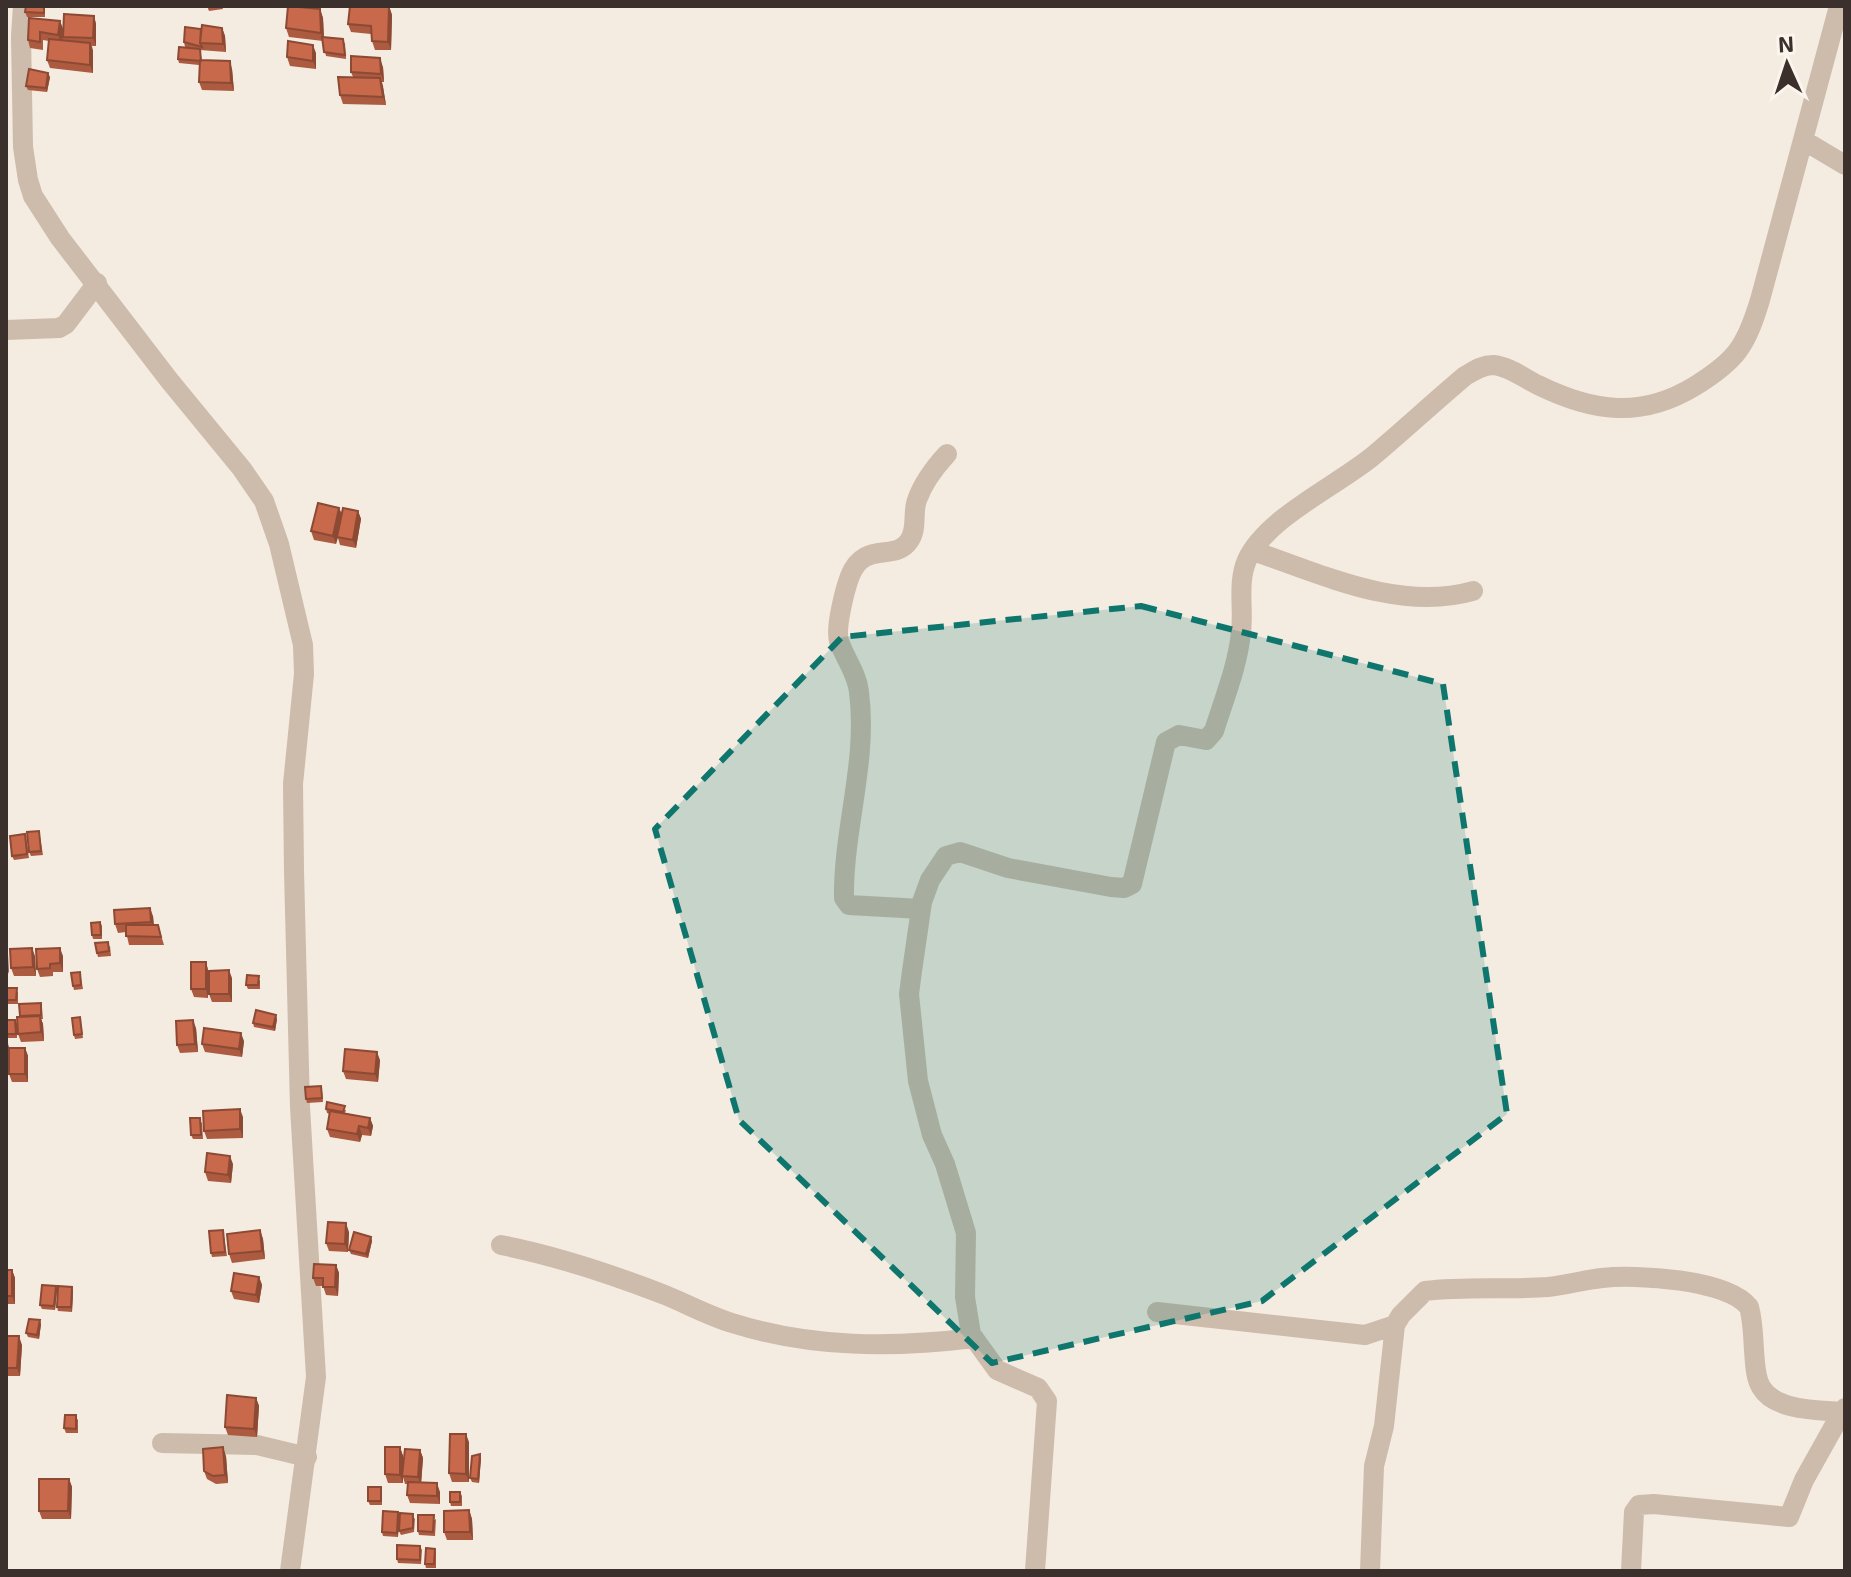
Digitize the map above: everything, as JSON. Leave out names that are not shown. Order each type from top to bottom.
[{"type":"street","points":[[23,6],[22,107],[28,180],[33,196],[60,238],[264,501],[279,544],[303,645],[304,674],[293,784],[300,1107],[316,1377],[290,1571]]},
{"type":"street","points":[[1035,1571],[1047,1401],[1043,1390],[997,1370],[969,1328],[966,1312],[966,1233],[945,1164],[932,1135],[918,1081],[909,994],[921,909],[930,880],[944,858],[955,852],[1008,868],[1111,887],[1124,888],[1132,884],[1166,742],[1179,735],[1206,740],[1214,731],[1238,652],[1242,629],[1241,590],[1247,561],[1253,551],[1270,530],[1372,457],[1465,376],[1480,367],[1501,366],[1581,403],[1624,410],[1671,400],[1705,379],[1736,354],[1749,334],[1839,6]]},
{"type":"street","points":[[1803,140],[1845,165]]},
{"type":"street","points":[[6,330],[59,328],[66,324],[97,283]]},
{"type":"street","points":[[921,909],[849,905],[844,898],[844,874],[861,736],[857,678],[837,629],[850,576],[858,562],[864,556],[908,544],[913,533],[917,501],[932,472],[947,454]]},
{"type":"street","points":[[1253,551],[1387,594],[1455,596],[1473,591]]},
{"type":"street","points":[[501,1245],[552,1255],[641,1286],[730,1323],[798,1339],[835,1345],[893,1345],[974,1338]]},
{"type":"street","points":[[1370,1571],[1374,1466],[1384,1426],[1395,1325],[1409,1306],[1425,1291],[1549,1287],[1601,1278],[1638,1276],[1714,1288],[1735,1296],[1749,1307],[1757,1374],[1760,1386],[1769,1396],[1787,1404],[1844,1410],[1804,1480],[1789,1517],[1639,1505],[1634,1512],[1631,1571]]},
{"type":"street","points":[[1157,1312],[1365,1335],[1395,1325]]},
{"type":"street","points":[[162,1443],[257,1445],[307,1457]]},
{"type":"highlighted area","points":[[1141,606],[1443,684],[1507,1114],[1262,1301],[992,1363],[739,1120],[655,829],[842,637]]},
{"type":"building","points":[[26,6],[44,6],[44,13],[25,12]]},
{"type":"building","points":[[288,6],[320,9],[321,33],[286,28]]},
{"type":"building","points":[[350,6],[389,6],[388,42],[372,41],[371,26],[348,24]]},
{"type":"building","points":[[64,14],[94,16],[93,38],[63,37]]},
{"type":"building","points":[[29,18],[60,21],[58,35],[40,32],[40,42],[28,40]]},
{"type":"building","points":[[202,25],[222,28],[223,44],[200,43]]},
{"type":"building","points":[[185,27],[201,29],[202,47],[184,42]]},
{"type":"building","points":[[322,37],[343,39],[345,55],[324,52]]},
{"type":"building","points":[[49,39],[90,43],[90,65],[47,60]]},
{"type":"building","points":[[288,41],[313,45],[313,61],[287,57]]},
{"type":"building","points":[[179,47],[200,49],[201,61],[178,59]]},
{"type":"building","points":[[351,56],[380,58],[381,74],[351,72]]},
{"type":"building","points":[[200,60],[230,61],[231,83],[199,82]]},
{"type":"building","points":[[29,69],[48,73],[46,88],[26,86]]},
{"type":"building","points":[[338,77],[380,78],[383,97],[340,95]]},
{"type":"building","points":[[318,503],[339,508],[333,536],[311,531]]},
{"type":"building","points":[[343,508],[358,511],[353,540],[337,537]]},
{"type":"building","points":[[39,831],[41,851],[29,852],[27,832]]},
{"type":"building","points":[[25,834],[27,854],[12,856],[10,836]]},
{"type":"building","points":[[150,908],[151,922],[115,924],[114,910]]},
{"type":"building","points":[[100,922],[101,935],[92,935],[91,923]]},
{"type":"building","points":[[126,925],[158,925],[161,937],[126,936]]},
{"type":"building","points":[[108,942],[109,951],[97,953],[95,943]]},
{"type":"building","points":[[32,948],[33,967],[11,968],[10,949]]},
{"type":"building","points":[[60,948],[60,963],[37,969],[36,949]]},
{"type":"building","points":[[191,962],[206,962],[206,989],[191,989]]},
{"type":"building","points":[[229,970],[229,994],[209,994],[209,971]]},
{"type":"building","points":[[80,972],[81,985],[73,986],[71,973]]},
{"type":"building","points":[[247,975],[259,976],[258,985],[246,985]]},
{"type":"building","points":[[6,988],[17,988],[16,1000],[6,1000]]},
{"type":"building","points":[[41,1003],[41,1015],[20,1016],[19,1004]]},
{"type":"building","points":[[256,1010],[276,1015],[273,1027],[253,1023]]},
{"type":"building","points":[[40,1016],[41,1032],[18,1034],[17,1017]]},
{"type":"building","points":[[80,1017],[82,1034],[74,1035],[72,1018]]},
{"type":"building","points":[[6,1020],[15,1020],[16,1034],[6,1034]]},
{"type":"building","points":[[193,1020],[195,1044],[177,1045],[176,1021]]},
{"type":"building","points":[[204,1028],[241,1033],[239,1049],[202,1044]]},
{"type":"building","points":[[9,1048],[25,1048],[25,1074],[9,1074]]},
{"type":"building","points":[[345,1049],[377,1052],[375,1074],[343,1071]]},
{"type":"building","points":[[321,1086],[322,1098],[306,1099],[305,1087]]},
{"type":"building","points":[[327,1102],[345,1106],[343,1112],[326,1109]]},
{"type":"building","points":[[240,1109],[240,1129],[204,1131],[203,1111]]},
{"type":"building","points":[[330,1111],[370,1118],[368,1128],[359,1126],[357,1134],[327,1129]]},
{"type":"building","points":[[190,1118],[200,1118],[201,1135],[191,1135]]},
{"type":"building","points":[[207,1153],[230,1156],[228,1175],[205,1172]]},
{"type":"building","points":[[328,1222],[346,1223],[345,1244],[326,1243]]},
{"type":"building","points":[[223,1230],[225,1252],[211,1253],[209,1231]]},
{"type":"building","points":[[260,1230],[262,1251],[229,1254],[227,1234]]},
{"type":"building","points":[[354,1232],[371,1237],[366,1254],[349,1250]]},
{"type":"building","points":[[314,1264],[336,1265],[335,1287],[323,1287],[323,1278],[313,1278]]},
{"type":"building","points":[[6,1270],[12,1270],[12,1296],[6,1296]]},
{"type":"building","points":[[234,1273],[259,1277],[256,1295],[231,1291]]},
{"type":"building","points":[[42,1285],[56,1286],[54,1306],[40,1305]]},
{"type":"building","points":[[58,1286],[72,1287],[71,1307],[57,1307]]},
{"type":"building","points":[[29,1319],[40,1320],[37,1335],[26,1333]]},
{"type":"building","points":[[6,1336],[19,1336],[17,1368],[6,1368]]},
{"type":"building","points":[[227,1395],[256,1398],[254,1429],[225,1427]]},
{"type":"building","points":[[65,1415],[76,1415],[76,1429],[64,1428]]},
{"type":"building","points":[[450,1434],[466,1434],[466,1474],[449,1473]]},
{"type":"building","points":[[223,1447],[225,1475],[213,1476],[204,1471],[203,1449]]},
{"type":"building","points":[[385,1447],[400,1447],[400,1475],[385,1474]]},
{"type":"building","points":[[405,1449],[420,1450],[418,1477],[402,1476]]},
{"type":"building","points":[[480,1454],[478,1479],[470,1478],[472,1456]]},
{"type":"building","points":[[39,1479],[69,1479],[68,1511],[39,1511]]},
{"type":"building","points":[[408,1482],[437,1483],[437,1496],[407,1495]]},
{"type":"building","points":[[368,1487],[381,1487],[381,1501],[368,1501]]},
{"type":"building","points":[[450,1492],[460,1492],[460,1502],[450,1502]]},
{"type":"building","points":[[469,1510],[470,1532],[444,1532],[444,1511]]},
{"type":"building","points":[[383,1511],[398,1512],[397,1533],[382,1532]]},
{"type":"building","points":[[400,1513],[413,1514],[413,1528],[399,1531]]},
{"type":"building","points":[[418,1515],[434,1515],[433,1532],[418,1531]]},
{"type":"building","points":[[397,1545],[420,1546],[420,1560],[397,1559]]},
{"type":"building","points":[[426,1548],[435,1549],[434,1564],[425,1564]]}]
